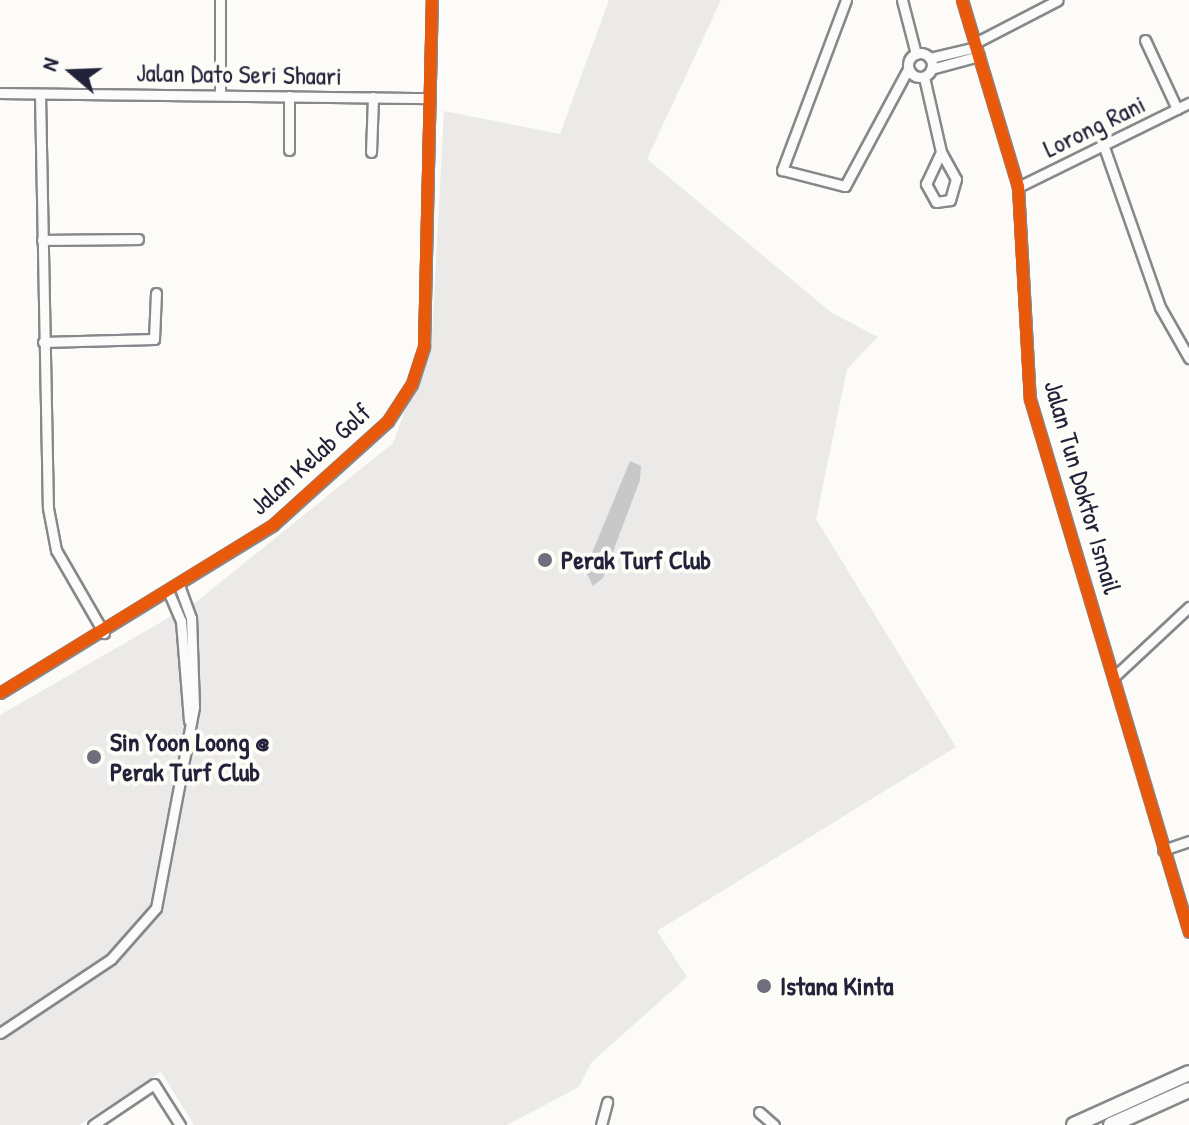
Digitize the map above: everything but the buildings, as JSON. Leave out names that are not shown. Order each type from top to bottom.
[{"type":"highway","points":[[1074,1125],[1189,1073]]},
{"type":"highway","points":[[1111,1125],[1189,1090]]},
{"type":"street","points":[[220,0],[220,95]]},
{"type":"street","name":"Jalan Kelab Golf","points":[[0,700],[273,525],[388,421],[412,384],[424,346],[432,0]]},
{"type":"street","points":[[846,0],[782,170],[845,186],[916,54]]},
{"type":"street","points":[[902,0],[916,54],[928,68],[941,152],[955,191],[950,200],[936,202],[926,184],[941,152]]},
{"type":"street","name":"Jalan Tun Doktor Ismail","points":[[962,0],[1018,187],[1030,399],[1116,675],[1163,850],[1189,932]]},
{"type":"street","points":[[908,69],[928,68],[976,48],[1058,0]]},
{"type":"street","points":[[1145,40],[1177,109]]},
{"type":"street","name":"Jalan Dato Seri Shaari","points":[[0,93],[430,98]]},
{"type":"street","points":[[40,94],[43,342],[53,542],[104,633]]},
{"type":"street","points":[[289,96],[289,150]]},
{"type":"street","points":[[371,152],[373,97]]},
{"type":"street","name":"Lorong Rani","points":[[1018,187],[1189,103]]},
{"type":"street","points":[[1104,147],[1160,307],[1189,358]]},
{"type":"street","points":[[42,240],[138,239]]},
{"type":"street","points":[[43,342],[154,339],[156,293]]},
{"type":"street","points":[[0,1033],[111,959],[148,924],[179,814],[190,725],[191,618],[180,587]]},
{"type":"street","points":[[169,593],[181,621],[190,725]]},
{"type":"street","points":[[1116,675],[1189,607]]},
{"type":"street","name":"Jalan Kelab Golf","points":[[0,693],[104,633]]},
{"type":"street","points":[[1163,850],[1189,841]]},
{"type":"street","points":[[93,1125],[154,1084],[180,1125]]},
{"type":"street","points":[[601,1125],[607,1102]]},
{"type":"street","points":[[759,1112],[774,1125]]},
{"type":"shaded area","name":"Perak Turf Club","points":[[609,0],[721,0],[647,159],[832,313],[878,337],[847,369],[816,519],[956,747],[657,931],[687,977],[591,1063],[579,1087],[507,1125],[194,1125],[161,1072],[79,1125],[0,1125],[0,715],[196,602],[393,443],[432,336],[444,111],[560,134]]},
{"type":"shaded area","points":[[630,461],[641,466],[640,480],[603,578],[593,586],[585,570]]},
{"type":"cycle path","points":[[0,693],[273,525],[388,421],[412,384],[424,346],[432,0]]},
{"type":"cycle path","points":[[962,0],[1018,187],[1030,399],[1189,932]]},
{"type":"place","name":"Perak Turf Club","points":[[545,560]]},
{"type":"place","name":"Sin Yoon Loong @ Perak Turf Club","points":[[94,757]]},
{"type":"place","name":"Istana Kinta","points":[[764,986]]}]
